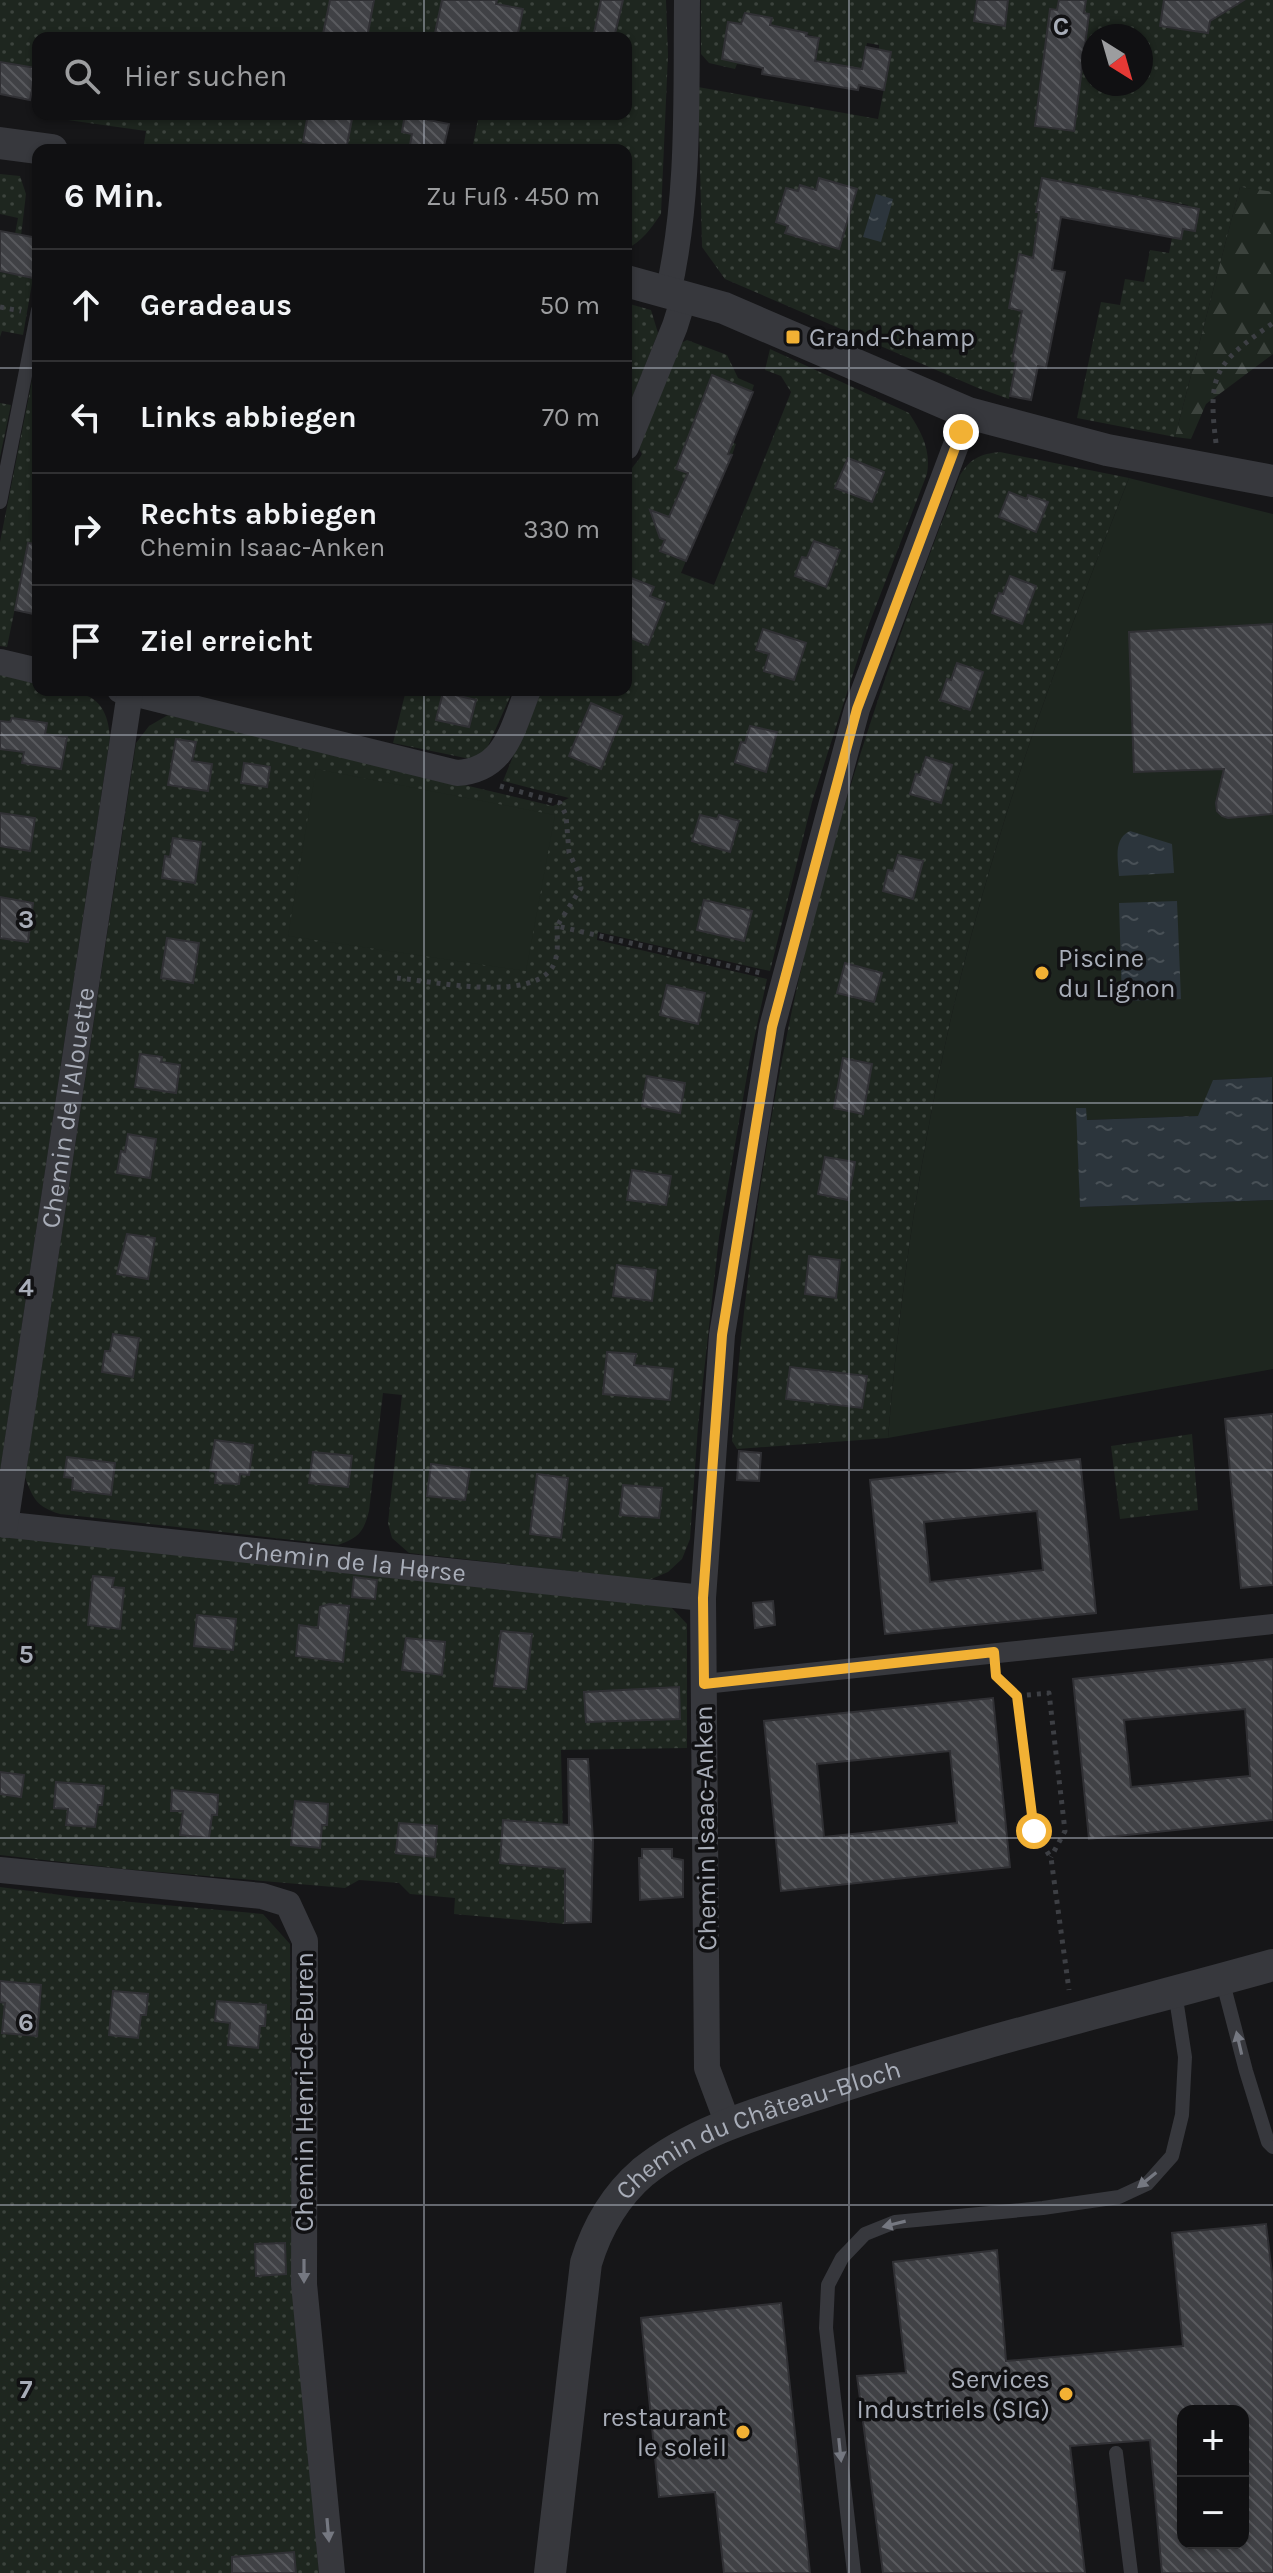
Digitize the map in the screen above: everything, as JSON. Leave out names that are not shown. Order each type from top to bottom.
[{"type":"street","points":[[632,432],[675,326],[684,193],[687,0]]},
{"type":"street","points":[[0,143],[32,147]]},
{"type":"street","points":[[632,283],[738,314],[968,413],[1095,447],[1273,481]]},
{"type":"street","name":"Chemin Isaac-Anken","points":[[728,2124],[707,2068],[703,1598],[722,1335],[772,1027],[857,709],[968,413]]},
{"type":"street","points":[[0,662],[32,670]]},
{"type":"street","name":"Chemin de l'Alouette","points":[[2,1525],[124,696]]},
{"type":"street","points":[[145,696],[457,773],[484,768],[506,746],[526,696]]},
{"type":"street","name":"Chemin de la Herse","points":[[2,1525],[703,1598]]},
{"type":"street","points":[[704,1684],[1273,1624]]},
{"type":"street","name":"Chemin Henri-de-Buren","points":[[0,1870],[262,1896],[288,1904],[305,1941],[304,2284],[332,2573]]},
{"type":"street","name":"Chemin du Château-Bloch","points":[[550,2573],[582,2286],[592,2246],[613,2204],[643,2172],[666,2155],[728,2124],[864,2079],[1273,1965]]},
{"type":"lane","points":[[0,502],[32,340]]},
{"type":"lane","points":[[1222,1979],[1246,2071],[1268,2142],[1273,2147]]},
{"type":"lane","points":[[854,2573],[826,2328],[828,2285],[842,2258],[865,2234],[895,2222],[1043,2208],[1119,2197],[1147,2184],[1172,2156],[1182,2115],[1185,2057],[1175,1992]]},
{"type":"lane","points":[[1116,2453],[1131,2573]]},
{"type":"path","points":[[1217,448],[1211,406],[1214,381],[1238,350],[1273,323]]},
{"type":"path","points":[[397,978],[505,988],[542,977],[555,962],[557,926],[581,888],[579,873],[569,853],[566,815],[560,803],[499,785],[484,768]]},
{"type":"path","points":[[557,926],[771,975]]},
{"type":"path","points":[[994,1652],[996,1676],[1017,1696],[1034,1831],[1051,1858],[1069,1990]]},
{"type":"path","points":[[1017,1696],[1049,1693],[1065,1831],[1051,1858]]},
{"type":"green space","points":[[0,0],[442,0],[435,32],[32,32],[32,67],[0,62]]},
{"type":"green space","points":[[458,0],[666,0],[668,55],[661,214],[646,234],[632,246],[632,144],[473,144],[478,120],[632,120],[632,32],[518,32],[522,9]]},
{"type":"green space","points":[[701,0],[1273,0],[1273,193],[1240,187],[1175,437],[1077,418],[1101,302],[1120,305],[1125,279],[1144,282],[1150,250],[1169,253],[1172,238],[1181,239],[1188,205],[1042,179],[1036,211],[1041,213],[1012,361],[1016,362],[1009,399],[725,279],[702,247],[698,87],[878,119],[891,52],[867,43],[862,69],[815,61],[819,38],[794,30],[766,51],[763,68],[737,64],[735,69],[709,63],[701,54]]},
{"type":"green space","points":[[68,120],[407,120],[402,132],[412,134],[410,144],[144,144],[146,131]]},
{"type":"green space","points":[[0,174],[20,176],[26,194],[21,236],[15,234],[18,218],[0,214]]},
{"type":"green space","points":[[1240,187],[1273,192],[1273,354],[1206,404],[1191,439],[1175,437]]},
{"type":"green space","points":[[0,272],[32,278],[23,335],[2,331],[0,337]]},
{"type":"green space","points":[[632,305],[651,310],[658,333],[632,398]]},
{"type":"green space","points":[[687,340],[727,355],[738,378],[754,385],[752,391],[712,375],[700,406],[712,412],[711,433],[736,444],[732,455],[688,438],[676,468],[708,481],[678,496],[669,517],[658,513],[654,521],[661,538],[665,540],[661,551],[686,561],[681,573],[714,585],[791,392],[781,376],[765,370],[770,349],[909,413],[928,457],[927,474],[869,624],[812,802],[770,971],[598,932],[597,940],[767,979],[719,1237],[698,1426],[690,1539],[682,1559],[668,1572],[649,1580],[409,1553],[392,1538],[388,1523],[402,1395],[383,1393],[367,1518],[356,1536],[338,1545],[60,1514],[46,1508],[34,1497],[25,1477],[136,743],[149,726],[168,715],[553,806],[569,798],[503,781],[538,696],[632,696],[632,467],[642,454],[638,447],[679,344]]},
{"type":"green space","points":[[32,380],[32,576],[22,574],[7,647],[0,646],[0,542]]},
{"type":"green space","points":[[0,403],[11,405],[0,457]]},
{"type":"green space","points":[[1000,452],[1129,478],[1040,712],[974,926],[926,1144],[903,1290],[888,1438],[737,1449],[732,1441],[737,1387],[763,1171],[792,1010],[825,874],[887,672],[960,475],[977,458]]},
{"type":"green space","name":"Piscine du Lignon","points":[[1129,478],[1273,514],[1273,1097],[1272,1077],[1214,1080],[1199,1116],[1086,1120],[1077,1108],[1080,1207],[1273,1200],[1273,1369],[888,1438],[903,1290],[926,1144],[974,926],[1040,712]]},
{"type":"green space","points":[[0,674],[32,682],[32,696],[88,696],[103,710],[110,737],[0,1472]]},
{"type":"green space","points":[[405,696],[510,696],[485,753],[470,759],[393,743]]},
{"type":"green space","points":[[316,769],[555,815],[526,971],[288,936]]},
{"type":"green space","points":[[1192,1434],[1198,1510],[1120,1519],[1111,1446]]},
{"type":"green space","points":[[0,1534],[670,1606],[687,1624],[687,1748],[561,1750],[565,1924],[454,1914],[455,1898],[410,1894],[399,1883],[359,1880],[345,1888],[0,1855]]},
{"type":"green space","points":[[0,1887],[263,1914],[290,1944],[292,2275],[319,2573],[0,2573]]},
{"type":"water","points":[[876,194],[893,199],[881,242],[863,237]]},
{"type":"water","points":[[1130,831],[1172,844],[1174,873],[1119,876],[1119,844]]},
{"type":"water","points":[[1177,901],[1181,999],[1122,1001],[1119,903]]},
{"type":"water","points":[[1272,1077],[1273,1200],[1080,1207],[1076,1108],[1086,1108],[1087,1120],[1198,1116],[1213,1080]]},
{"type":"building","points":[[330,0],[374,0],[368,32],[323,32]]},
{"type":"building","points":[[442,0],[497,0],[496,4],[523,9],[518,32],[435,32]]},
{"type":"building","points":[[601,0],[623,0],[615,32],[594,32]]},
{"type":"building","points":[[977,0],[1008,0],[1005,26],[974,21]]},
{"type":"building","points":[[1059,0],[1086,0],[1084,13],[1089,14],[1088,24],[1081,24],[1081,76],[1074,131],[1035,126],[1050,9],[1057,10]]},
{"type":"building","points":[[1164,0],[1244,0],[1210,21],[1208,33],[1160,26]]},
{"type":"building","points":[[745,13],[772,18],[770,25],[819,38],[815,61],[862,69],[866,47],[891,52],[884,90],[859,85],[858,90],[762,74],[763,68],[722,59],[728,22],[741,24]]},
{"type":"building","points":[[0,62],[32,67],[30,100],[0,94]]},
{"type":"building","points":[[307,120],[352,120],[347,144],[303,142]]},
{"type":"building","points":[[404,120],[449,124],[444,144],[410,144],[412,134],[402,132]]},
{"type":"building","points":[[819,178],[857,189],[839,249],[785,233],[788,226],[776,222],[786,188],[798,191],[800,185],[816,190]]},
{"type":"building","points":[[1042,178],[1199,209],[1195,231],[1183,229],[1181,239],[1061,217],[1052,270],[1065,272],[1046,368],[1038,366],[1031,400],[1010,396],[1016,362],[1012,361],[1022,311],[1009,308],[1019,254],[1033,258]]},
{"type":"building","points":[[0,231],[32,237],[32,278],[0,271]]},
{"type":"building","points":[[712,375],[753,392],[728,454],[732,455],[686,561],[660,551],[665,540],[660,538],[650,510],[669,517],[688,473],[676,469]]},
{"type":"building","points":[[848,458],[884,472],[872,502],[835,488]]},
{"type":"building","points":[[1009,492],[1048,502],[1036,532],[999,517]]},
{"type":"building","points":[[814,541],[840,550],[826,587],[795,576],[802,557],[807,558]]},
{"type":"building","points":[[28,543],[32,543],[32,614],[15,610]]},
{"type":"building","points":[[1010,576],[1036,586],[1022,624],[992,613],[999,593],[1003,594]]},
{"type":"building","points":[[632,578],[654,587],[650,596],[665,602],[648,645],[632,638]]},
{"type":"building","points":[[1273,624],[1273,814],[1222,816],[1217,811],[1216,803],[1224,769],[1134,772],[1129,632]]},
{"type":"building","points":[[763,629],[806,643],[794,680],[764,671],[769,654],[756,650]]},
{"type":"building","points":[[957,663],[983,672],[970,710],[940,700],[947,679],[951,680]]},
{"type":"building","points":[[442,696],[476,700],[469,727],[436,720]]},
{"type":"building","points":[[591,703],[622,716],[601,769],[569,756]]},
{"type":"building","points":[[12,718],[47,723],[45,734],[67,737],[61,769],[22,763],[24,752],[0,749],[0,721],[10,722]]},
{"type":"building","points":[[750,726],[777,732],[766,772],[735,762]]},
{"type":"building","points":[[176,739],[196,742],[192,761],[212,764],[208,791],[168,785]]},
{"type":"building","points":[[926,757],[952,765],[941,803],[910,794],[916,774],[920,775]]},
{"type":"building","points":[[244,763],[270,767],[267,787],[241,783]]},
{"type":"building","points":[[0,813],[35,818],[30,851],[0,846]]},
{"type":"building","points":[[700,815],[717,819],[719,815],[739,821],[730,852],[692,841]]},
{"type":"building","points":[[173,838],[201,842],[195,883],[162,878],[165,856],[170,857]]},
{"type":"building","points":[[898,855],[923,861],[913,899],[883,891],[888,870],[893,871]]},
{"type":"building","points":[[0,897],[33,903],[28,942],[0,938]]},
{"type":"building","points":[[704,900],[752,911],[744,941],[697,930]]},
{"type":"building","points":[[167,938],[199,943],[193,983],[161,978]]},
{"type":"building","points":[[845,963],[882,973],[874,1002],[837,993]]},
{"type":"building","points":[[667,985],[705,993],[698,1024],[660,1015]]},
{"type":"building","points":[[140,1054],[162,1057],[161,1062],[180,1065],[176,1093],[135,1087]]},
{"type":"building","points":[[843,1058],[872,1064],[863,1114],[834,1108]]},
{"type":"building","points":[[647,1076],[685,1083],[680,1113],[642,1106]]},
{"type":"building","points":[[128,1134],[156,1139],[150,1178],[117,1173]]},
{"type":"building","points":[[825,1157],[855,1162],[848,1200],[818,1194]]},
{"type":"building","points":[[632,1170],[671,1176],[666,1205],[627,1200]]},
{"type":"building","points":[[127,1234],[155,1238],[148,1279],[117,1274]]},
{"type":"building","points":[[809,1256],[840,1260],[836,1298],[805,1294]]},
{"type":"building","points":[[617,1265],[656,1270],[652,1301],[613,1296]]},
{"type":"building","points":[[113,1334],[139,1338],[133,1377],[102,1372],[105,1351],[110,1351]]},
{"type":"building","points":[[607,1352],[636,1354],[634,1365],[673,1369],[670,1400],[603,1394]]},
{"type":"building","points":[[790,1367],[867,1376],[862,1408],[786,1399]]},
{"type":"building","points":[[1273,1414],[1273,1585],[1241,1588],[1225,1419]]},
{"type":"building","points":[[215,1440],[253,1445],[249,1475],[240,1474],[239,1484],[215,1483],[216,1472],[210,1471]]},
{"type":"building","points":[[739,1451],[761,1453],[759,1481],[737,1480]]},
{"type":"building","points":[[313,1452],[352,1456],[348,1487],[309,1483]]},
{"type":"building","points":[[67,1457],[115,1463],[111,1495],[72,1490],[73,1478],[64,1477]]},
{"type":"building","points":[[1080,1459],[1096,1613],[885,1634],[870,1480]],"holes":[[[1037,1511],[1043,1570],[930,1582],[924,1522]]]},
{"type":"building","points":[[431,1464],[470,1469],[465,1500],[427,1496]]},
{"type":"building","points":[[537,1474],[568,1478],[561,1538],[530,1534]]},
{"type":"building","points":[[623,1485],[662,1488],[659,1518],[620,1515]]},
{"type":"building","points":[[93,1576],[114,1578],[112,1587],[124,1588],[120,1629],[88,1625]]},
{"type":"building","points":[[354,1577],[377,1580],[375,1599],[352,1597]]},
{"type":"building","points":[[773,1601],[775,1625],[755,1628],[753,1603]]},
{"type":"building","points":[[329,1604],[349,1606],[343,1662],[296,1656],[299,1625],[318,1628],[320,1607]]},
{"type":"building","points":[[197,1615],[236,1619],[233,1650],[194,1646]]},
{"type":"building","points":[[501,1631],[532,1634],[526,1689],[494,1686]]},
{"type":"building","points":[[406,1638],[445,1642],[442,1675],[402,1670]]},
{"type":"building","points":[[1273,1659],[1273,1820],[1089,1839],[1073,1679]],"holes":[[[1245,1709],[1250,1776],[1131,1787],[1124,1720]]]},
{"type":"building","points":[[679,1687],[680,1719],[586,1722],[584,1692]]},
{"type":"building","points":[[993,1698],[1010,1867],[781,1891],[764,1721]],"holes":[[[950,1751],[957,1823],[824,1837],[817,1764]]]},
{"type":"building","points":[[568,1759],[588,1759],[593,1841],[591,1922],[565,1923],[565,1869],[500,1863],[503,1820],[569,1825]]},
{"type":"building","points":[[0,1772],[24,1775],[21,1797],[0,1794]]},
{"type":"building","points":[[56,1782],[104,1786],[95,1827],[66,1825],[68,1809],[54,1808]]},
{"type":"building","points":[[172,1790],[218,1795],[217,1815],[212,1815],[209,1838],[180,1835],[183,1811],[171,1811]]},
{"type":"building","points":[[295,1801],[328,1804],[327,1825],[322,1825],[320,1848],[291,1845]]},
{"type":"building","points":[[399,1823],[437,1826],[435,1857],[396,1853]]},
{"type":"building","points":[[642,1849],[672,1849],[672,1858],[683,1860],[683,1897],[640,1900],[639,1858],[642,1858]]},
{"type":"building","points":[[0,1981],[41,1985],[37,2036],[2,2033],[5,2003],[0,2002]]},
{"type":"building","points":[[113,1991],[148,1994],[146,2015],[141,2015],[138,2038],[109,2035]]},
{"type":"building","points":[[217,2001],[266,2005],[265,2026],[260,2026],[258,2048],[228,2045],[230,2023],[215,2021]]},
{"type":"building","name":"Services Industriels (SIG)","points":[[1266,2224],[1273,2282],[1273,2573],[1162,2573],[1150,2440],[1070,2446],[1085,2573],[883,2573],[857,2376],[906,2373],[893,2262],[997,2250],[1006,2361],[1183,2346],[1172,2233]]},
{"type":"building","points":[[285,2243],[286,2274],[256,2276],[255,2244]]},
{"type":"building","points":[[781,2303],[810,2573],[724,2573],[715,2492],[659,2497],[641,2318]]},
{"type":"building","points":[[294,2552],[296,2573],[232,2573],[232,2557]]},
{"type":"place","name":"Grand-Champ","points":[[793,337]]},
{"type":"place","name":"Piscine du Lignon","points":[[1042,973]]},
{"type":"place","name":"Services Industriels (SIG)","points":[[1066,2394]]},
{"type":"place","name":"restaurant le soleil","points":[[743,2432]]},
{"type":"route","points":[[961,432],[857,709],[772,1027],[722,1335],[703,1598],[704,1684],[994,1652],[996,1676],[1017,1696],[1034,1831]]}]
